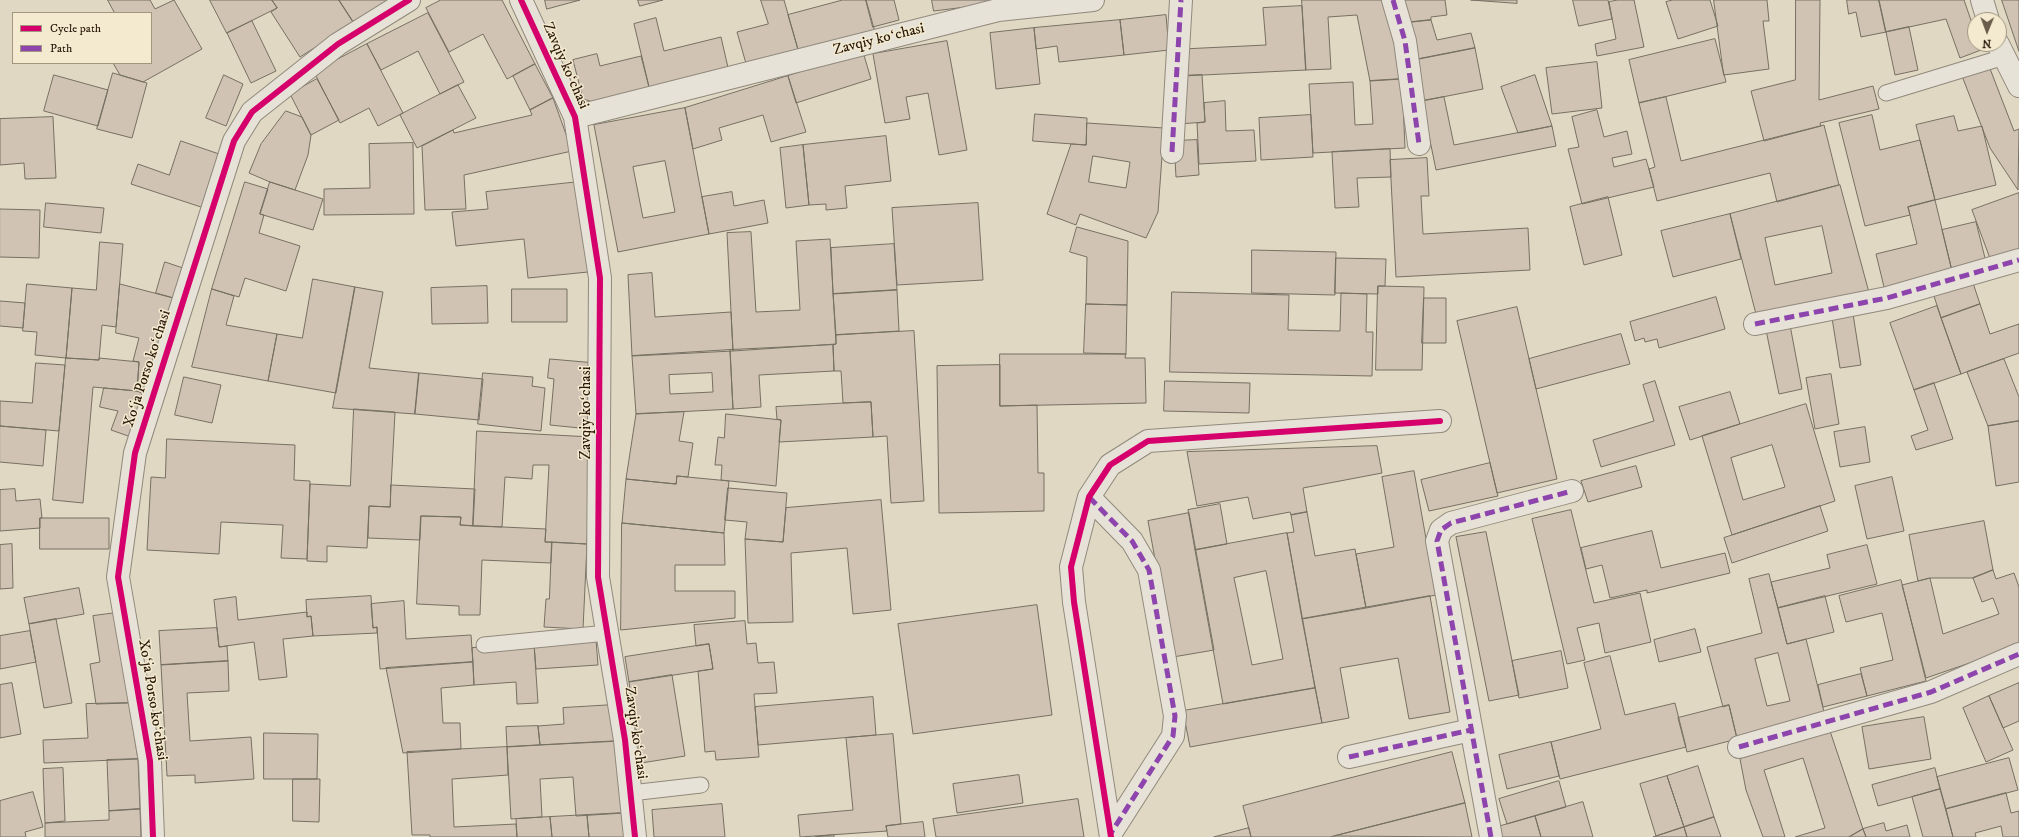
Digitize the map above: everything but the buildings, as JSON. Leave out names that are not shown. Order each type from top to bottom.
[{"type":"street","name":"Xoʻja Porso koʻchasi","points":[[153,837],[150,761],[118,576],[135,453],[234,141],[252,112],[258,107],[338,44],[410,0]]},
{"type":"street","name":"Zavqiy koʻchasi","points":[[521,0],[575,117],[600,278],[598,576],[625,740],[635,837]]},
{"type":"street","name":"Zavqiy koʻchasi","points":[[575,117],[998,10],[1093,0]]},
{"type":"street","points":[[1172,152],[1181,0]]},
{"type":"street","points":[[1394,0],[1405,41],[1419,144]]},
{"type":"street","points":[[1982,0],[1986,12]]},
{"type":"street","points":[[2002,52],[2019,86]]},
{"type":"street","points":[[1755,324],[1887,298],[2019,260]]},
{"type":"street","points":[[1111,835],[1074,602],[1071,567],[1089,497],[1110,465],[1148,441],[1440,421]]},
{"type":"street","points":[[1491,837],[1437,541],[1441,530],[1451,523],[1572,491]]},
{"type":"street","points":[[1089,497],[1132,541],[1149,570],[1175,716],[1173,736],[1111,835]]},
{"type":"street","points":[[1739,747],[1931,692],[2019,654]]},
{"type":"street","points":[[1349,757],[1471,730]]},
{"type":"lane","points":[[1886,93],[1996,52]]},
{"type":"lane","points":[[484,645],[607,633]]},
{"type":"lane","points":[[630,793],[701,785]]},
{"type":"marked path","points":[[1172,152],[1181,0]]},
{"type":"marked path","points":[[1393,0],[1405,41],[1419,144]]},
{"type":"marked path","points":[[1755,324],[1887,298],[2019,260]]},
{"type":"marked path","points":[[1491,837],[1437,541],[1441,530],[1451,523],[1572,491]]},
{"type":"marked path","points":[[1089,497],[1132,541],[1149,570],[1175,716],[1173,736],[1111,833]]},
{"type":"marked path","points":[[1739,747],[1931,692],[2019,654]]},
{"type":"marked path","points":[[1349,757],[1471,730]]},
{"type":"cycle path","points":[[153,837],[150,761],[118,577],[135,453],[234,141],[252,112],[338,44],[409,0]]},
{"type":"cycle path","points":[[521,0],[575,117],[600,278],[598,577],[625,740],[635,837]]},
{"type":"cycle path","points":[[1111,837],[1074,602],[1071,567],[1089,497],[1110,465],[1148,441],[1440,421]]}]
